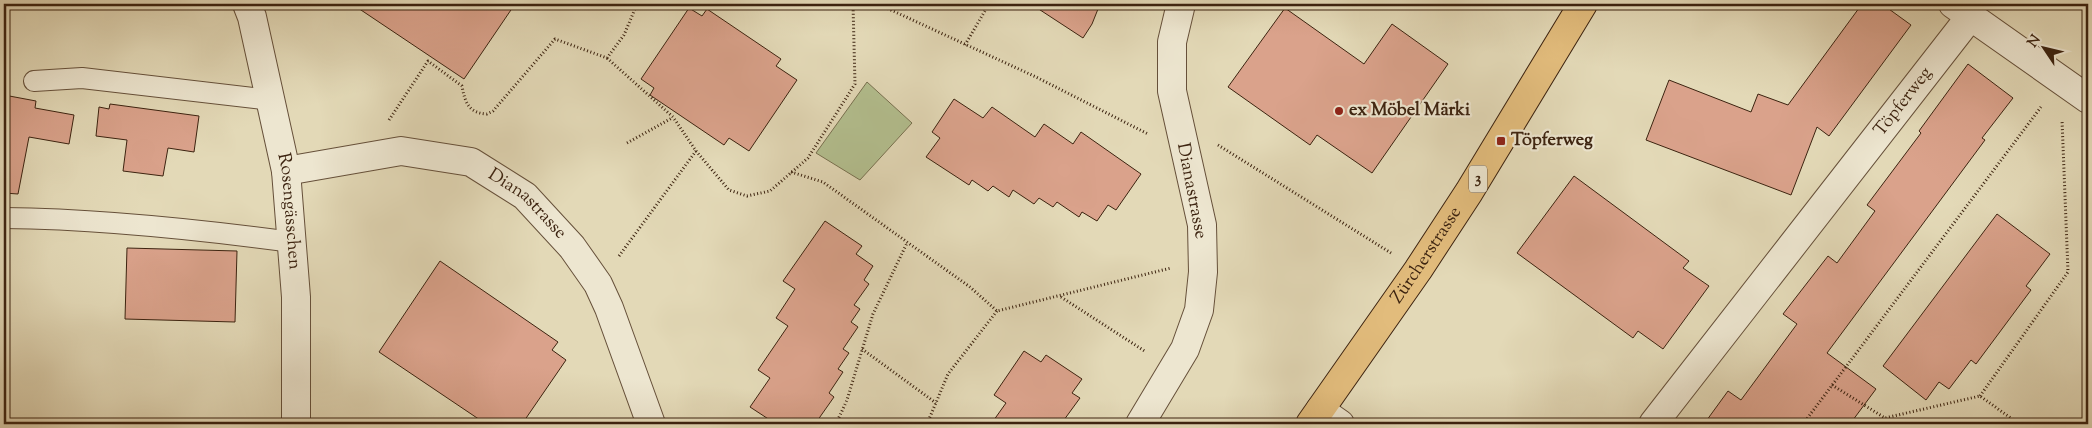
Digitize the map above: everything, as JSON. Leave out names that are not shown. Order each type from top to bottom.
[{"type":"main road","name":"Zürcherstrasse","points":[[1323,419],[1464,200],[1583,4]]},
{"type":"street","name":"Rosengässchen","points":[[247,4],[252,16],[286,171],[296,297],[296,424]]},
{"type":"street","name":"Dianastrasse","points":[[1140,424],[1185,349],[1199,310],[1203,259],[1202,225],[1172,91],[1172,42],[1181,4]]},
{"type":"street","points":[[1962,11],[2088,99]]},
{"type":"street","name":"Töpferweg","points":[[1653,424],[1962,11]]},
{"type":"street","name":"Dianastrasse","points":[[286,171],[401,151],[470,162],[525,196],[572,247],[598,284],[609,308],[651,424]]},
{"type":"lane","points":[[34,81],[82,78],[271,100]]},
{"type":"lane","points":[[4,218],[94,220],[167,226],[292,242]]},
{"type":"path","points":[[607,58],[624,35],[637,4]]},
{"type":"path","points":[[364,157],[428,61],[462,86],[465,104],[473,111],[487,114],[493,111],[555,39],[607,58],[673,117],[696,151],[729,190],[747,196],[770,191],[808,158],[855,84],[853,4]]},
{"type":"path","points":[[966,45],[989,4]]},
{"type":"path","points":[[1832,385],[1885,418],[1980,396],[2068,272],[2061,80]]},
{"type":"path","points":[[1803,424],[2061,80]]},
{"type":"path","points":[[627,143],[673,117]]},
{"type":"path","points":[[598,284],[696,151]]},
{"type":"path","points":[[791,172],[823,182],[970,286],[997,311]]},
{"type":"path","points":[[836,424],[847,400],[873,314],[907,243]]},
{"type":"path","points":[[927,424],[948,374],[997,311],[1203,259]]},
{"type":"path","points":[[1060,296],[1174,369]]},
{"type":"path","points":[[862,349],[936,403]]},
{"type":"path","points":[[1980,396],[2019,424]]},
{"type":"path","points":[[1885,418],[1885,424]]},
{"type":"green space","points":[[867,82],[912,123],[860,180],[816,153]]},
{"type":"building","points":[[352,4],[515,4],[464,79]]},
{"type":"building","points":[[1031,4],[1100,4],[1092,24],[1083,38]]},
{"type":"building","points":[[1862,4],[1882,4],[1911,25],[1829,136],[1817,127],[1791,195],[1646,140],[1669,80],[1751,112],[1758,94],[1788,105]]},
{"type":"building","points":[[689,8],[702,16],[707,9],[781,59],[776,66],[797,80],[749,151],[729,138],[724,145],[650,95],[654,88],[641,79]]},
{"type":"building","name":"ex Möbel Märki","points":[[1285,8],[1364,64],[1392,24],[1448,64],[1372,173],[1317,135],[1310,145],[1228,87]]},
{"type":"building","points":[[1968,64],[2013,98],[1982,138],[1985,140],[1827,353],[1876,389],[1850,424],[1704,424],[1728,391],[1741,400],[1797,324],[1783,314],[1828,256],[1837,263],[1875,211],[1867,205],[1921,133],[1919,131]]},
{"type":"building","points":[[4,95],[36,101],[35,108],[74,115],[69,144],[29,137],[18,194],[4,193]]},
{"type":"building","points":[[954,99],[983,118],[992,107],[1035,137],[1044,124],[1073,144],[1081,132],[1141,174],[1116,210],[1108,205],[1097,221],[1082,212],[1079,217],[1057,202],[1053,207],[1039,198],[1034,204],[1013,190],[1009,197],[993,186],[988,191],[972,180],[969,185],[926,157],[940,138],[932,132]]},
{"type":"building","points":[[110,104],[199,116],[194,152],[168,148],[163,176],[123,171],[127,140],[96,136],[99,107],[109,109]]},
{"type":"building","points":[[1574,176],[1689,261],[1683,268],[1709,286],[1663,349],[1638,331],[1633,338],[1517,253]]},
{"type":"building","points":[[1997,214],[2050,254],[2026,286],[2031,290],[1976,364],[1971,360],[1949,389],[1939,382],[1926,400],[1883,366]]},
{"type":"building","points":[[825,221],[862,246],[856,254],[873,266],[864,280],[869,284],[854,305],[860,309],[851,322],[858,327],[843,349],[849,353],[838,369],[843,372],[829,393],[834,397],[815,424],[776,424],[750,407],[770,378],[758,370],[788,326],[776,318],[795,289],[783,281]]},
{"type":"building","points":[[127,248],[237,251],[235,322],[125,319]]},
{"type":"building","points":[[440,261],[558,342],[552,350],[566,360],[522,424],[486,424],[379,352]]},
{"type":"building","points":[[1024,351],[1041,362],[1046,355],[1082,379],[1072,393],[1080,398],[1061,424],[991,424],[1006,403],[994,395]]},
{"type":"place","name":"ex Möbel Märki","points":[[1339,111]]},
{"type":"place","name":"Töpferweg","points":[[1501,141]]}]
